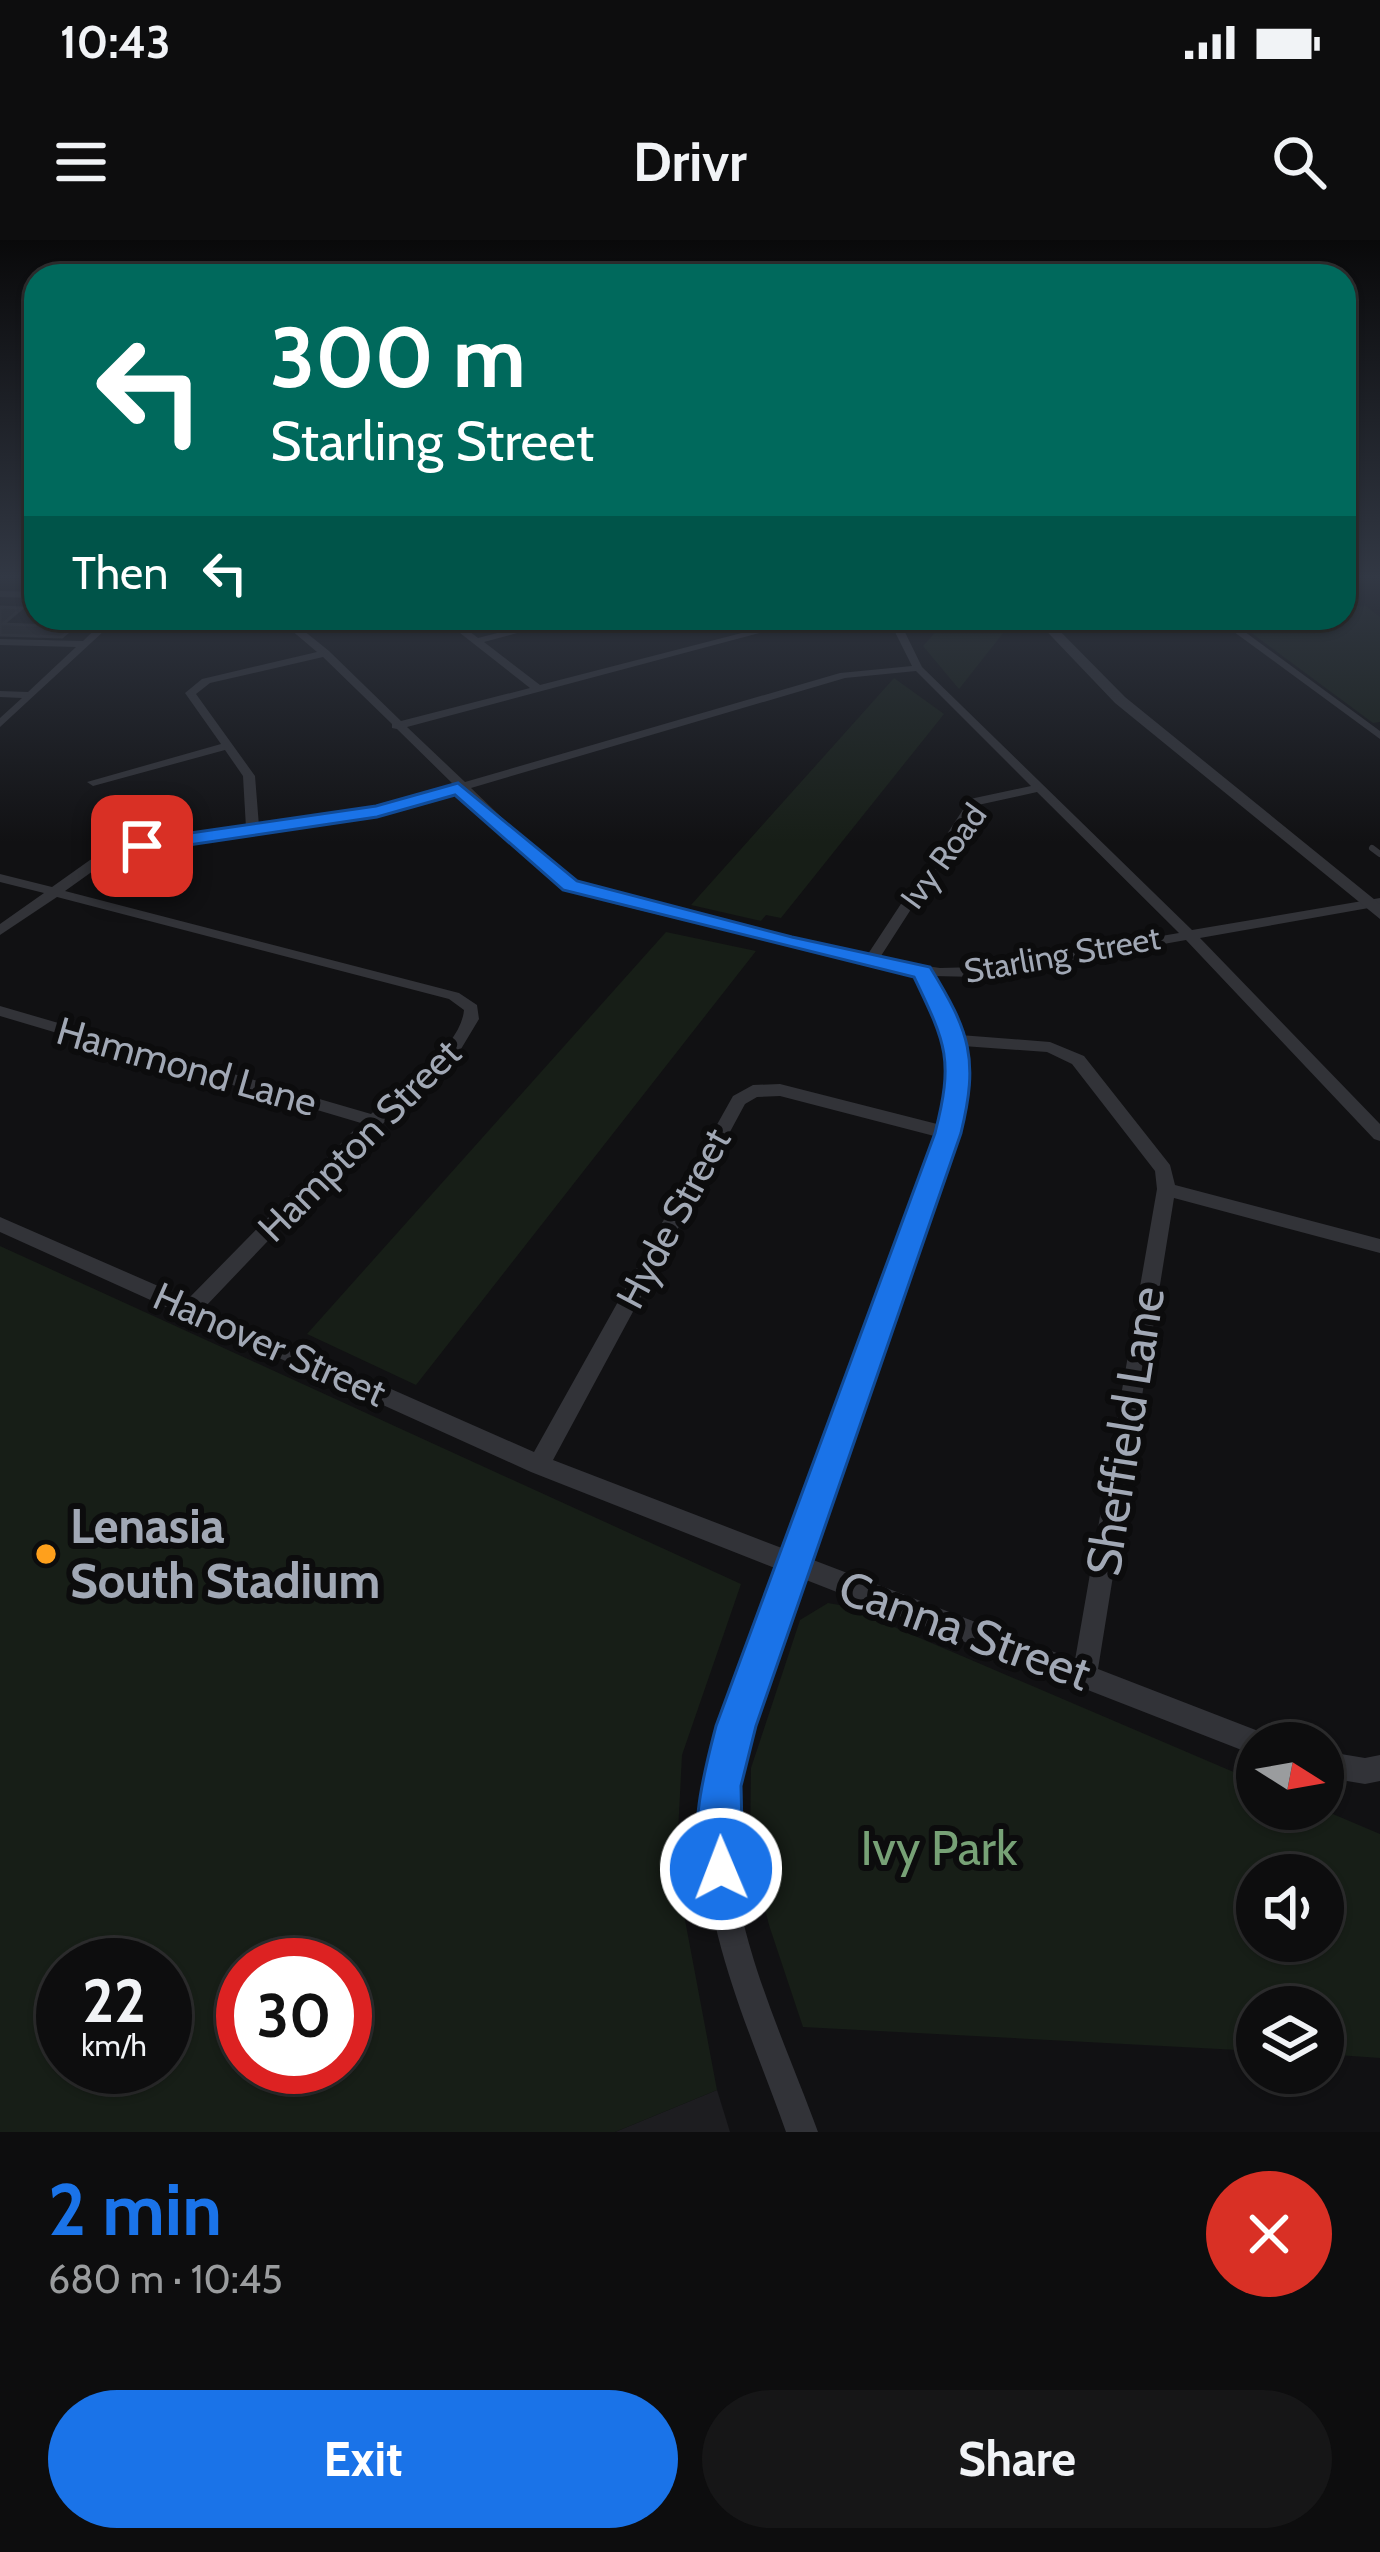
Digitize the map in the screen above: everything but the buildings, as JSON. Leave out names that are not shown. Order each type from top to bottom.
[{"type":"street","points":[[0,724],[62,665]]},
{"type":"street","points":[[253,830],[252,787],[191,698],[194,688],[206,681],[273,665]]},
{"type":"street","name":"Starling Street","points":[[337,665],[458,788],[570,885],[870,962],[922,972],[978,971],[1187,933],[1376,906]]},
{"type":"street","points":[[508,665],[537,688]]},
{"type":"street","points":[[396,726],[626,665]]},
{"type":"street","points":[[917,665],[1187,933],[1380,1135]]},
{"type":"street","points":[[1086,665],[1120,700],[1376,906]]},
{"type":"street","points":[[1284,665],[1380,736]]},
{"type":"street","points":[[0,931],[95,863],[128,849],[377,812],[844,675],[918,668]]},
{"type":"street","points":[[0,694],[31,695]]},
{"type":"street","points":[[93,782],[227,746]]},
{"type":"street","name":"Ivy Road","points":[[870,962],[974,802],[1040,788]]},
{"type":"street","name":"Hampton Street","points":[[0,878],[464,1001],[474,1017],[467,1032],[373,1121],[191,1309]]},
{"type":"street","name":"Ivy Road","points":[[802,2132],[724,1899],[718,1838],[721,1786],[736,1726],[948,1133],[960,1084],[956,1040],[922,972]]},
{"type":"street","name":"Hammond Lane","points":[[0,1011],[373,1121]]},
{"type":"street","points":[[956,1040],[1050,1047],[1078,1060],[1157,1157],[1166,1189],[1380,1246]]},
{"type":"street","name":"Hyde Street","points":[[539,1465],[739,1100],[753,1091],[780,1090],[948,1133]]},
{"type":"street","name":"Sheffield Lane","points":[[1085,1674],[1166,1189]]},
{"type":"street","name":"Hanover Street","points":[[0,1224],[539,1465]]},
{"type":"street","name":"Canna Street","points":[[539,1465],[1236,1735]]},
{"type":"street","points":[[1344,1768],[1365,1772],[1380,1768]]},
{"type":"lane","points":[[1372,848],[1380,854]]},
{"type":"shaded area","points":[[717,2090],[730,2132],[615,2132]]},
{"type":"green space","points":[[939,665],[978,665],[959,689]]},
{"type":"green space","points":[[1295,665],[1380,665],[1380,722],[1373,723]]},
{"type":"green space","points":[[894,678],[944,714],[781,918],[766,915],[761,921],[691,905]]},
{"type":"green space","points":[[666,932],[756,951],[416,1385],[307,1334]]},
{"type":"green space","points":[[0,1246],[741,1584],[682,1755],[676,1872],[717,2090],[615,2132],[0,2132]]},
{"type":"green space","name":"Ivy Park","points":[[828,1603],[845,1606],[1236,1773],[1236,1830],[1344,1830],[1344,1819],[1380,1834],[1380,2058],[1344,2055],[1344,1986],[1236,1986],[1236,2050],[803,2027],[769,1925],[750,1848],[751,1768],[800,1620]]},
{"type":"place","name":"Lenasia South Stadium","points":[[46,1554]]},
{"type":"route","points":[[142,846],[377,812],[458,788],[570,885],[922,972],[956,1040],[960,1084],[948,1133],[736,1726],[721,1786],[721,1869]]}]
